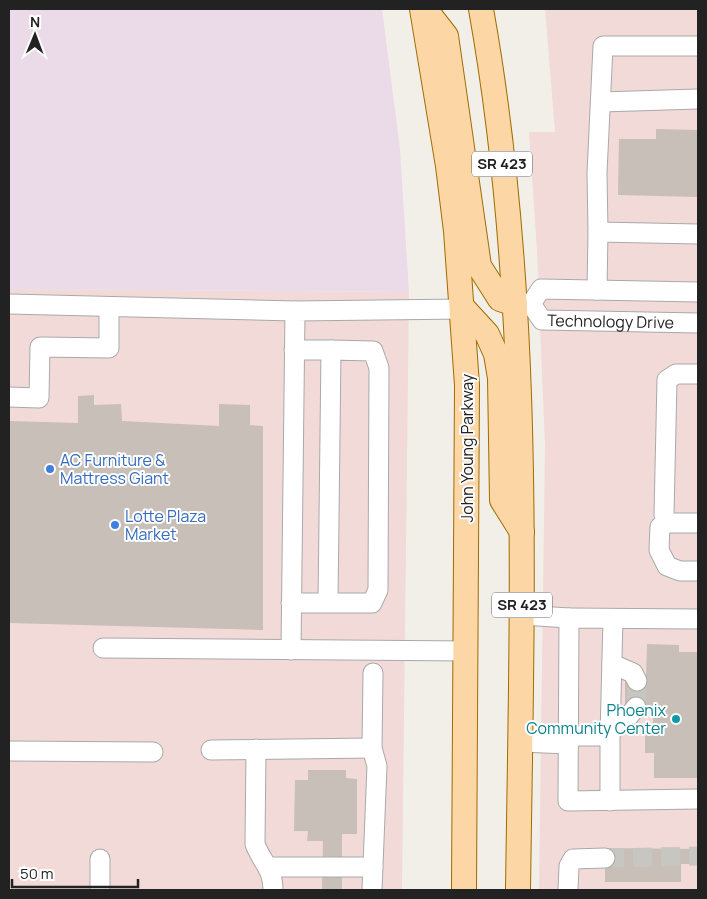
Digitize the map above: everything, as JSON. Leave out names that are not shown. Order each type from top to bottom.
[{"type":"main road","points":[[424,9],[446,36],[479,266],[500,299],[523,304]]},
{"type":"main road","name":"John Young Parkway","points":[[424,9],[448,166],[464,309],[468,455],[464,890]]},
{"type":"main road","name":"SR 423","points":[[481,9],[523,304],[522,616],[518,890]]},
{"type":"main road","points":[[464,309],[488,334],[496,354],[500,378],[502,500],[522,532]]},
{"type":"street","points":[[598,290],[596,173],[603,46],[698,46]]},
{"type":"street","points":[[601,102],[698,99]]},
{"type":"street","points":[[598,232],[698,234]]},
{"type":"street","name":"Technology Drive","points":[[698,292],[541,289],[523,304],[542,320],[698,323]]},
{"type":"street","points":[[9,304],[295,311],[464,309]]},
{"type":"street","points":[[9,397],[39,398],[40,347],[109,348],[109,306]]},
{"type":"street","points":[[291,650],[295,311]]},
{"type":"street","points":[[291,603],[372,603],[378,590],[379,368],[373,351],[294,350]]},
{"type":"street","points":[[328,603],[331,350]]},
{"type":"street","points":[[667,522],[664,515],[667,380],[676,374],[698,374]]},
{"type":"street","points":[[698,523],[667,522],[660,527],[659,550],[667,566],[680,572],[698,570]]},
{"type":"street","points":[[522,616],[613,619],[698,618]]},
{"type":"street","points":[[569,618],[568,801],[698,799]]},
{"type":"street","points":[[610,801],[613,619]]},
{"type":"street","points":[[103,648],[466,651]]},
{"type":"street","points":[[612,664],[633,673],[637,681]]},
{"type":"street","points":[[372,890],[377,766],[372,748],[373,673]]},
{"type":"street","points":[[520,742],[569,740],[611,730],[629,716],[636,707]]},
{"type":"street","points":[[211,750],[372,748]]},
{"type":"street","points":[[256,749],[255,844],[260,857],[269,866],[273,890]]},
{"type":"street","points":[[9,751],[153,752]]},
{"type":"street","points":[[568,890],[569,866],[573,859],[605,858]]},
{"type":"street","points":[[100,859],[100,890]]},
{"type":"street","points":[[269,866],[373,867]]},
{"type":"shaded area","points":[[9,9],[382,9],[400,149],[409,292],[9,289]]},
{"type":"shaded area","points":[[545,9],[698,9],[698,890],[539,890],[545,446],[537,251],[529,132],[555,132]]},
{"type":"shaded area","points":[[9,289],[409,292],[402,890],[9,890]]},
{"type":"building","points":[[656,129],[698,130],[698,197],[618,195],[619,139],[656,139]]},
{"type":"building","points":[[94,395],[94,405],[121,404],[122,421],[219,426],[219,404],[250,405],[250,425],[263,426],[263,630],[9,623],[9,421],[78,423],[78,396]]},
{"type":"building","name":"Phoenix Community Center","points":[[647,644],[679,645],[679,652],[698,652],[698,778],[654,778],[654,753],[645,753],[645,731],[653,731],[653,707],[625,707],[625,681],[646,681]]},
{"type":"building","points":[[308,770],[346,770],[346,778],[357,779],[357,834],[342,834],[342,890],[322,890],[323,841],[307,841],[308,831],[294,831],[295,780],[308,780]]},
{"type":"building","points":[[605,848],[698,849],[698,864],[681,864],[681,882],[605,882]]},
{"type":"tunnel","points":[[636,707],[637,681]]},
{"type":"tunnel","points":[[605,858],[698,856]]},
{"type":"place","name":"AC Furniture & Mattress Giant","points":[[50,469]]},
{"type":"place","name":"Lotte Plaza Market","points":[[115,525]]},
{"type":"place","name":"Phoenix Community Center","points":[[676,719]]}]
